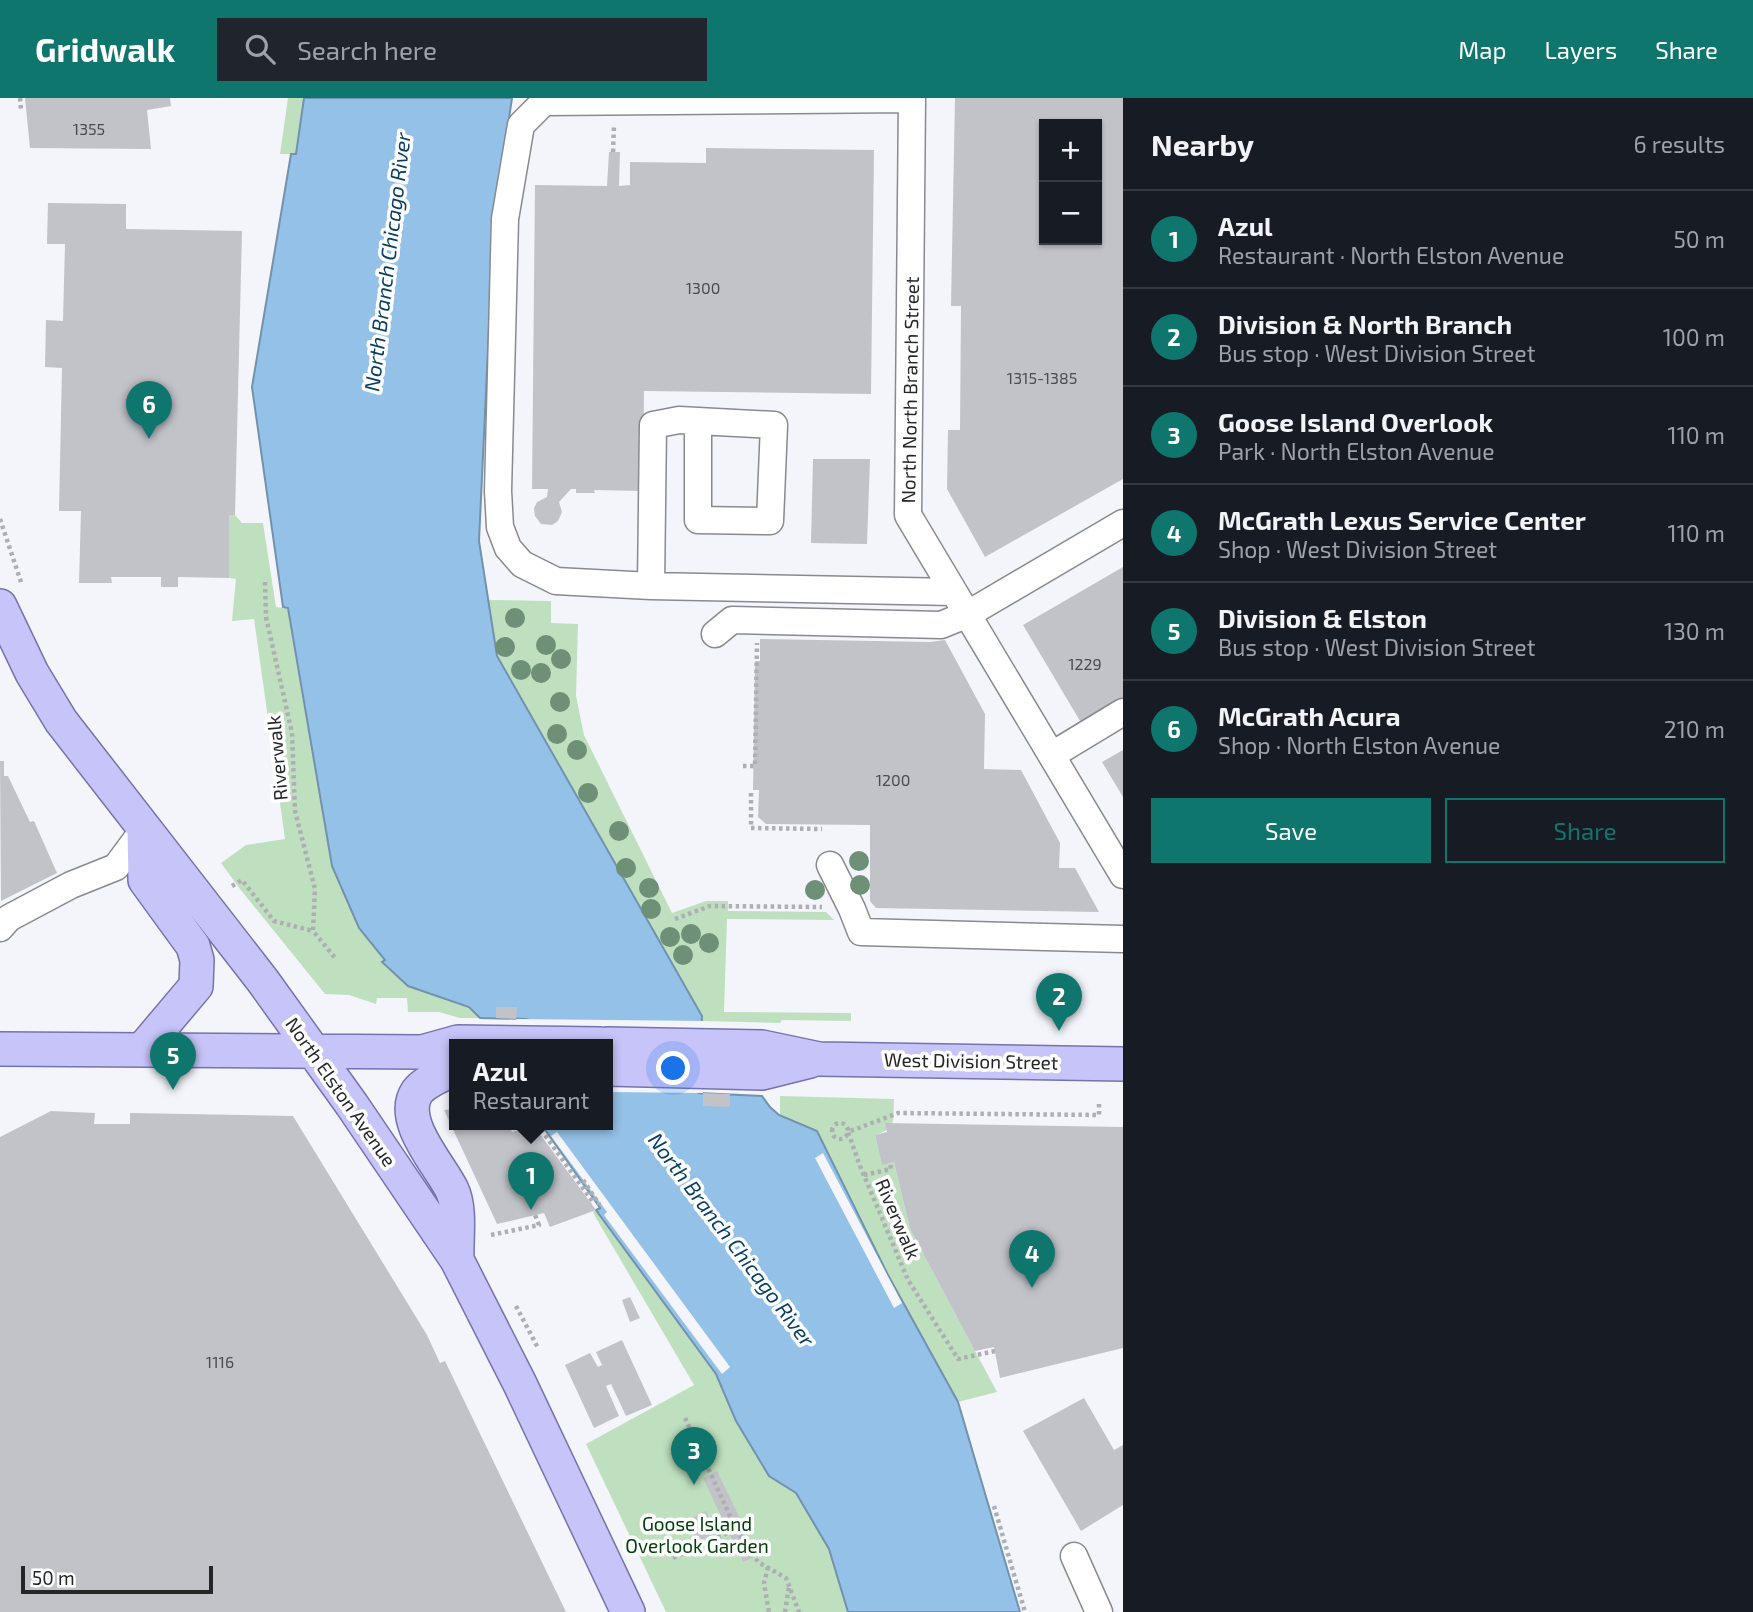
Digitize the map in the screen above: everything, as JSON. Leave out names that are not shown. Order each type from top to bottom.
[{"type":"main road","name":"North Elston Avenue","points":[[10,594],[32,673],[61,721],[263,981],[457,1260],[520,1384],[628,1612]]},
{"type":"main road","points":[[142,1050],[196,986],[198,974],[193,946],[145,880],[144,829]]},
{"type":"main road","points":[[0,1049],[422,1052],[449,1044]]},
{"type":"main road","name":"West Division Street","points":[[613,1045],[704,1059]]},
{"type":"main road","name":"West Division Street","points":[[613,1068],[704,1059],[762,1047],[819,1059],[1123,1064]]},
{"type":"main road","points":[[422,1052],[449,1065]]},
{"type":"main road","points":[[449,1070],[425,1085],[417,1093],[412,1107],[416,1128],[453,1193],[457,1260]]},
{"type":"street","points":[[912,99],[544,102],[521,125],[505,219],[498,491],[500,527],[508,548],[522,564],[556,580],[961,603]]},
{"type":"street","name":"North North Branch Street","points":[[912,99],[908,515],[1123,875]]},
{"type":"street","points":[[651,586],[653,425],[679,420],[698,421],[774,425],[770,521],[698,520],[698,421]]},
{"type":"street","points":[[715,634],[732,620],[941,625],[961,603],[1123,523]]},
{"type":"street","points":[[1052,755],[1123,712]]},
{"type":"street","points":[[0,928],[9,918],[71,885],[116,867],[144,829]]},
{"type":"street","points":[[830,865],[861,932],[1123,939]]},
{"type":"street","points":[[1074,1556],[1099,1612]]},
{"type":"path","points":[[20,98],[21,110]]},
{"type":"path","points":[[0,519],[10,594]]},
{"type":"path","name":"Riverwalk","points":[[265,582],[266,617],[292,733],[295,811],[315,889],[313,931]]},
{"type":"path","points":[[743,766],[755,766],[757,642]]},
{"type":"path","points":[[751,793],[751,828],[822,829]]},
{"type":"path","points":[[232,887],[242,880],[274,921],[313,931],[336,958]]},
{"type":"path","points":[[675,919],[710,906],[852,909]]},
{"type":"path","name":"Riverwalk","points":[[995,1351],[958,1359],[908,1280],[848,1132],[898,1113],[1099,1115],[1099,1101]]},
{"type":"path","points":[[541,1130],[594,1204],[599,1204],[583,1180]]},
{"type":"path","points":[[864,1175],[891,1169],[890,1163]]},
{"type":"path","points":[[491,1235],[539,1225],[535,1215]]},
{"type":"path","points":[[685,1418],[736,1529],[758,1562],[786,1578],[799,1612]]},
{"type":"path","points":[[994,1506],[1026,1612]]},
{"type":"path","points":[[673,1558],[736,1529]]},
{"type":"path","points":[[768,1567],[764,1583],[769,1612]]},
{"type":"path","points":[[785,1612],[789,1585]]},
{"type":"green space","points":[[288,98],[304,98],[296,154],[280,154]]},
{"type":"green space","points":[[229,515],[235,515],[242,523],[263,523],[276,607],[287,608],[408,986],[469,1007],[480,1018],[460,1018],[439,1012],[408,1012],[407,998],[377,998],[376,1004],[349,995],[325,994],[221,863],[246,845],[285,839],[254,619],[232,621],[236,579],[229,578]]},
{"type":"green space","points":[[487,600],[551,601],[551,623],[578,624],[576,696],[584,735],[672,913],[706,901],[728,901],[728,911],[826,912],[834,920],[727,919],[724,1012],[851,1013],[851,1021],[702,1021],[497,656]]},
{"type":"green space","points":[[780,1096],[894,1099],[890,1127],[875,1135],[882,1164],[894,1162],[910,1229],[997,1392],[958,1402],[888,1275],[817,1131],[780,1115]]},
{"type":"green space","name":"Goose Island Overlook Garden","points":[[596,1210],[716,1374],[736,1421],[769,1476],[796,1493],[829,1549],[848,1612],[666,1612],[586,1444],[694,1385],[596,1218],[593,1212]]},
{"type":"water","name":"North Branch Chicago River","points":[[304,98],[512,98],[494,221],[479,541],[497,656],[702,1016],[699,1093],[762,1096],[779,1115],[817,1131],[888,1275],[958,1402],[1020,1612],[848,1612],[829,1549],[796,1493],[769,1476],[736,1421],[716,1374],[596,1210],[600,1208],[545,1130],[613,1130],[613,1039],[592,1039],[526,1019],[480,1018],[469,1007],[408,986],[382,962],[385,960],[359,928],[332,866],[288,608],[283,607],[252,387],[291,154],[296,154]]},
{"type":"pier","points":[[516,1019],[705,1021],[703,1093],[613,1092],[613,1039],[522,1039],[523,1022],[517,1022]]},
{"type":"pier","points":[[557,1132],[730,1367],[722,1374],[604,1215],[607,1212],[551,1136]]},
{"type":"pier","points":[[823,1153],[902,1303],[894,1308],[815,1158]]},
{"type":"building","points":[[25,98],[170,98],[171,106],[147,110],[151,149],[30,148]]},
{"type":"building","points":[[955,98],[1123,98],[1123,479],[985,557],[947,489],[948,430],[960,430],[961,306],[951,306]]},
{"type":"building","points":[[706,148],[874,150],[871,394],[644,391],[643,491],[594,490],[595,493],[576,493],[576,489],[571,489],[559,502],[562,512],[558,521],[552,525],[541,524],[535,516],[534,508],[537,502],[547,497],[548,489],[532,489],[535,185],[607,186],[609,152],[620,152],[619,186],[630,185],[630,162],[706,163]]},
{"type":"building","points":[[48,203],[126,204],[126,229],[242,231],[235,515],[229,515],[229,578],[178,577],[178,587],[161,587],[161,577],[111,577],[112,583],[79,583],[81,511],[59,511],[62,368],[45,367],[46,320],[63,321],[65,244],[47,244]]},
{"type":"building","points":[[813,459],[870,459],[867,544],[811,543]]},
{"type":"building","points":[[1123,567],[1123,703],[1083,726],[1023,625]]},
{"type":"building","points":[[760,639],[945,640],[985,714],[984,769],[1021,770],[1060,843],[1059,868],[1075,868],[1099,912],[876,908],[870,901],[870,825],[766,824],[758,817],[759,790],[753,790],[755,661],[760,661]]},
{"type":"building","points":[[1123,750],[1123,797],[1102,762]]},
{"type":"building","points":[[0,761],[4,761],[4,776],[8,776],[30,822],[34,821],[57,873],[1,901]]},
{"type":"building","points":[[496,1007],[517,1007],[516,1019],[496,1018]]},
{"type":"building","points":[[703,1093],[730,1094],[730,1107],[703,1106]]},
{"type":"building","points":[[51,1111],[95,1113],[94,1124],[130,1124],[130,1113],[293,1116],[427,1335],[440,1363],[445,1361],[566,1612],[0,1612],[0,1137]]},
{"type":"building","points":[[885,1123],[1123,1127],[1123,1348],[1000,1378],[994,1347],[975,1351],[910,1229],[894,1162],[882,1165],[875,1135],[887,1132]]},
{"type":"building","points":[[453,1130],[537,1130],[596,1210],[550,1227],[544,1213],[497,1224]]},
{"type":"building","points":[[630,1297],[640,1318],[630,1322],[622,1300]]},
{"type":"building","points":[[622,1340],[652,1405],[626,1416],[611,1384],[606,1386],[619,1416],[594,1428],[565,1365],[590,1353],[598,1367],[602,1365],[596,1352]]},
{"type":"building","points":[[1084,1398],[1114,1450],[1123,1445],[1123,1505],[1081,1531],[1023,1431]]},
{"type":"building","points":[[717,1471],[758,1556],[743,1562],[703,1478]]},
{"type":"building","points":[[706,1511],[717,1533],[696,1542],[686,1521]]},
{"type":"place","name":"McGrath Acura","points":[[149,439]]},
{"type":"place","name":"Division & North Branch","points":[[1059,1031]]},
{"type":"place","name":"Division & Elston","points":[[173,1090]]},
{"type":"place","name":"Azul","points":[[531,1210]]},
{"type":"place","name":"McGrath Lexus Service Center","points":[[1032,1288]]},
{"type":"place","name":"Goose Island Overlook","points":[[694,1485]]}]
